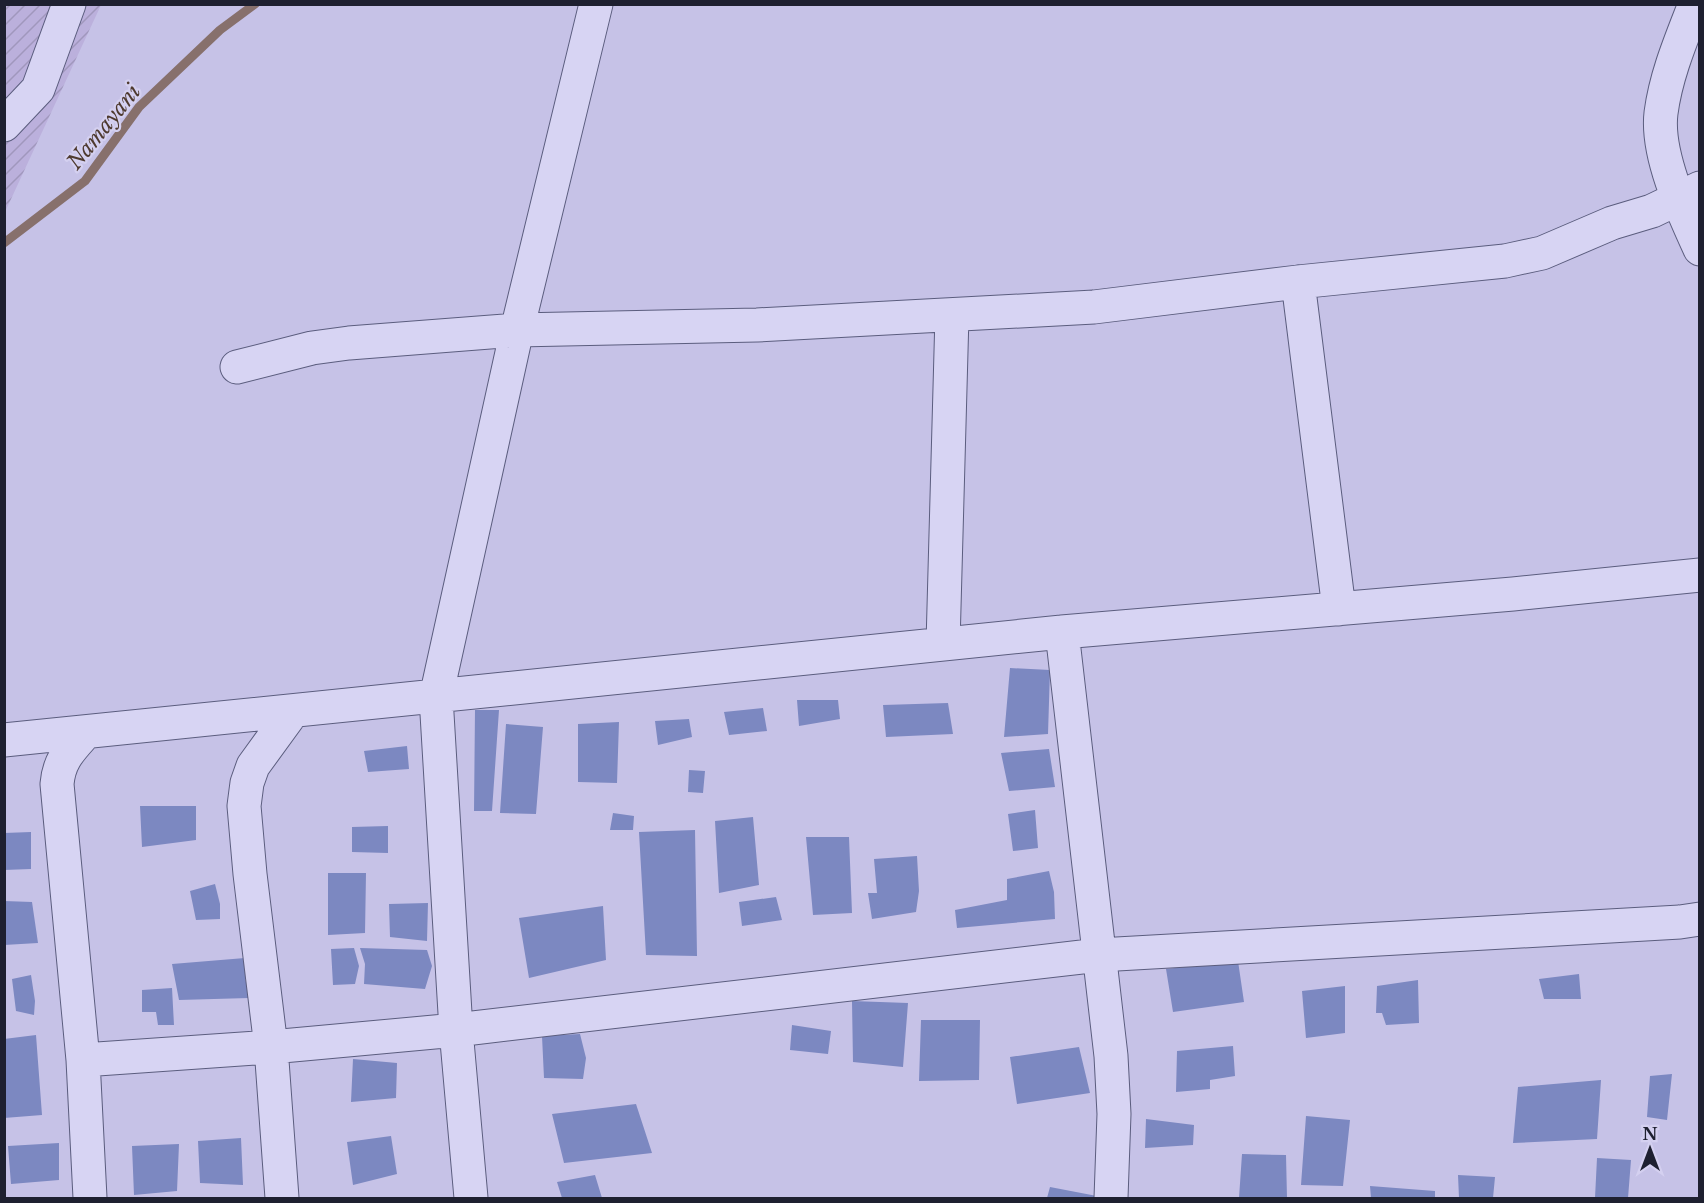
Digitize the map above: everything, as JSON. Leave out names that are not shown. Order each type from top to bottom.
[{"type":"street","points":[[4,124],[38,89],[69,4]]},
{"type":"street","points":[[471,1198],[456,1030],[436,697],[517,330],[596,4]]},
{"type":"street","points":[[1695,4],[1673,60],[1661,114],[1664,148],[1688,194],[1700,249]]},
{"type":"street","points":[[237,367],[312,348],[340,344],[517,330],[757,325],[1094,307],[1298,282],[1505,261],[1542,253],[1612,223],[1652,211],[1688,194]]},
{"type":"street","points":[[1298,282],[1339,609]]},
{"type":"street","points":[[943,644],[952,315]]},
{"type":"street","points":[[4,740],[1062,632],[1513,594],[1700,575]]},
{"type":"street","points":[[1062,632],[1111,1056],[1114,1114],[1111,1198]]},
{"type":"street","points":[[282,1198],[271,1047],[244,806],[247,783],[253,766],[292,711]]},
{"type":"street","points":[[85,733],[65,756],[58,770],[57,784],[83,1060],[90,1198]]},
{"type":"street","points":[[83,1060],[271,1047],[456,1030],[1099,955],[1700,919]]},
{"type":"shaded area","points":[[5,5],[101,5],[5,212]]},
{"type":"building","points":[[1010,668],[1050,670],[1048,734],[1004,737]]},
{"type":"building","points":[[797,700],[838,700],[840,719],[799,726]]},
{"type":"building","points":[[948,703],[953,734],[886,737],[883,705]]},
{"type":"building","points":[[763,708],[767,731],[729,735],[724,712]]},
{"type":"building","points":[[475,710],[499,710],[492,811],[474,811]]},
{"type":"building","points":[[689,719],[692,737],[658,745],[655,721]]},
{"type":"building","points":[[619,722],[617,783],[578,782],[578,724]]},
{"type":"building","points":[[506,724],[543,727],[536,814],[500,813]]},
{"type":"building","points":[[407,746],[409,769],[368,772],[364,751]]},
{"type":"building","points":[[1049,749],[1055,787],[1009,791],[1001,753]]},
{"type":"building","points":[[689,770],[705,771],[703,793],[688,792]]},
{"type":"building","points":[[140,806],[196,806],[196,840],[142,847]]},
{"type":"building","points":[[1035,810],[1038,848],[1013,851],[1008,814]]},
{"type":"building","points":[[613,813],[634,816],[633,830],[610,830]]},
{"type":"building","points":[[753,817],[759,885],[719,893],[715,821]]},
{"type":"building","points":[[388,826],[388,853],[352,852],[352,827]]},
{"type":"building","points":[[695,830],[697,956],[646,955],[639,832]]},
{"type":"building","points":[[31,832],[31,869],[4,870],[4,833]]},
{"type":"building","points":[[806,837],[849,837],[852,913],[813,915]]},
{"type":"building","points":[[917,856],[919,891],[916,912],[872,919],[868,893],[877,893],[874,859]]},
{"type":"building","points":[[1049,871],[1054,892],[1055,919],[957,928],[955,910],[1007,900],[1007,879]]},
{"type":"building","points":[[328,873],[366,873],[365,933],[328,935]]},
{"type":"building","points":[[215,884],[220,904],[220,919],[196,920],[190,891]]},
{"type":"building","points":[[776,897],[782,920],[742,926],[739,902]]},
{"type":"building","points":[[4,901],[32,902],[38,943],[4,945]]},
{"type":"building","points":[[428,903],[427,941],[390,937],[389,904]]},
{"type":"building","points":[[603,906],[606,960],[529,978],[519,918]]},
{"type":"building","points":[[354,948],[359,966],[355,984],[333,985],[331,949]]},
{"type":"building","points":[[360,948],[427,950],[432,966],[425,989],[364,984],[365,964]]},
{"type":"building","points":[[245,958],[245,977],[249,998],[179,1000],[172,964]]},
{"type":"building","points":[[1238,961],[1244,1002],[1173,1012],[1166,969]]},
{"type":"building","points":[[1579,974],[1581,999],[1544,999],[1539,979]]},
{"type":"building","points":[[31,975],[35,1001],[34,1015],[16,1011],[12,979]]},
{"type":"building","points":[[1418,980],[1419,1023],[1386,1025],[1382,1013],[1376,1013],[1377,986]]},
{"type":"building","points":[[1345,986],[1345,1033],[1306,1038],[1302,991]]},
{"type":"building","points":[[172,988],[174,1025],[158,1025],[156,1012],[142,1012],[142,990]]},
{"type":"building","points":[[852,1001],[908,1003],[903,1067],[853,1062]]},
{"type":"building","points":[[921,1020],[980,1020],[979,1080],[919,1081]]},
{"type":"building","points":[[792,1025],[831,1031],[828,1054],[790,1050]]},
{"type":"building","points":[[580,1034],[586,1058],[583,1079],[544,1078],[542,1036]]},
{"type":"building","points":[[36,1035],[42,1115],[4,1118],[4,1039]]},
{"type":"building","points":[[1233,1046],[1235,1076],[1210,1080],[1210,1089],[1176,1092],[1177,1051]]},
{"type":"building","points":[[1079,1047],[1090,1093],[1017,1104],[1010,1057]]},
{"type":"building","points":[[353,1059],[397,1063],[396,1098],[351,1102]]},
{"type":"building","points":[[1672,1074],[1667,1120],[1647,1117],[1650,1076]]},
{"type":"building","points":[[1601,1080],[1597,1139],[1513,1143],[1518,1087]]},
{"type":"building","points":[[636,1104],[652,1153],[564,1163],[552,1114]]},
{"type":"building","points":[[1306,1116],[1350,1120],[1343,1186],[1301,1185]]},
{"type":"building","points":[[1146,1119],[1194,1125],[1193,1145],[1145,1148]]},
{"type":"building","points":[[391,1136],[397,1174],[353,1185],[347,1142]]},
{"type":"building","points":[[241,1138],[243,1185],[200,1183],[198,1141]]},
{"type":"building","points":[[59,1143],[59,1180],[11,1184],[8,1146]]},
{"type":"building","points":[[179,1144],[177,1191],[134,1195],[132,1146]]},
{"type":"building","points":[[1242,1154],[1286,1155],[1287,1198],[1239,1198]]},
{"type":"building","points":[[1597,1158],[1631,1160],[1628,1198],[1595,1198]]},
{"type":"building","points":[[595,1175],[602,1198],[562,1198],[557,1182]]},
{"type":"building","points":[[1458,1175],[1495,1177],[1493,1198],[1459,1198]]},
{"type":"building","points":[[1370,1186],[1435,1191],[1435,1198],[1371,1198]]},
{"type":"building","points":[[1050,1187],[1102,1197],[1102,1198],[1047,1198]]},
{"type":"waterway","name":"Namayani","points":[[4,243],[85,181],[139,107],[220,30],[255,4]]}]
